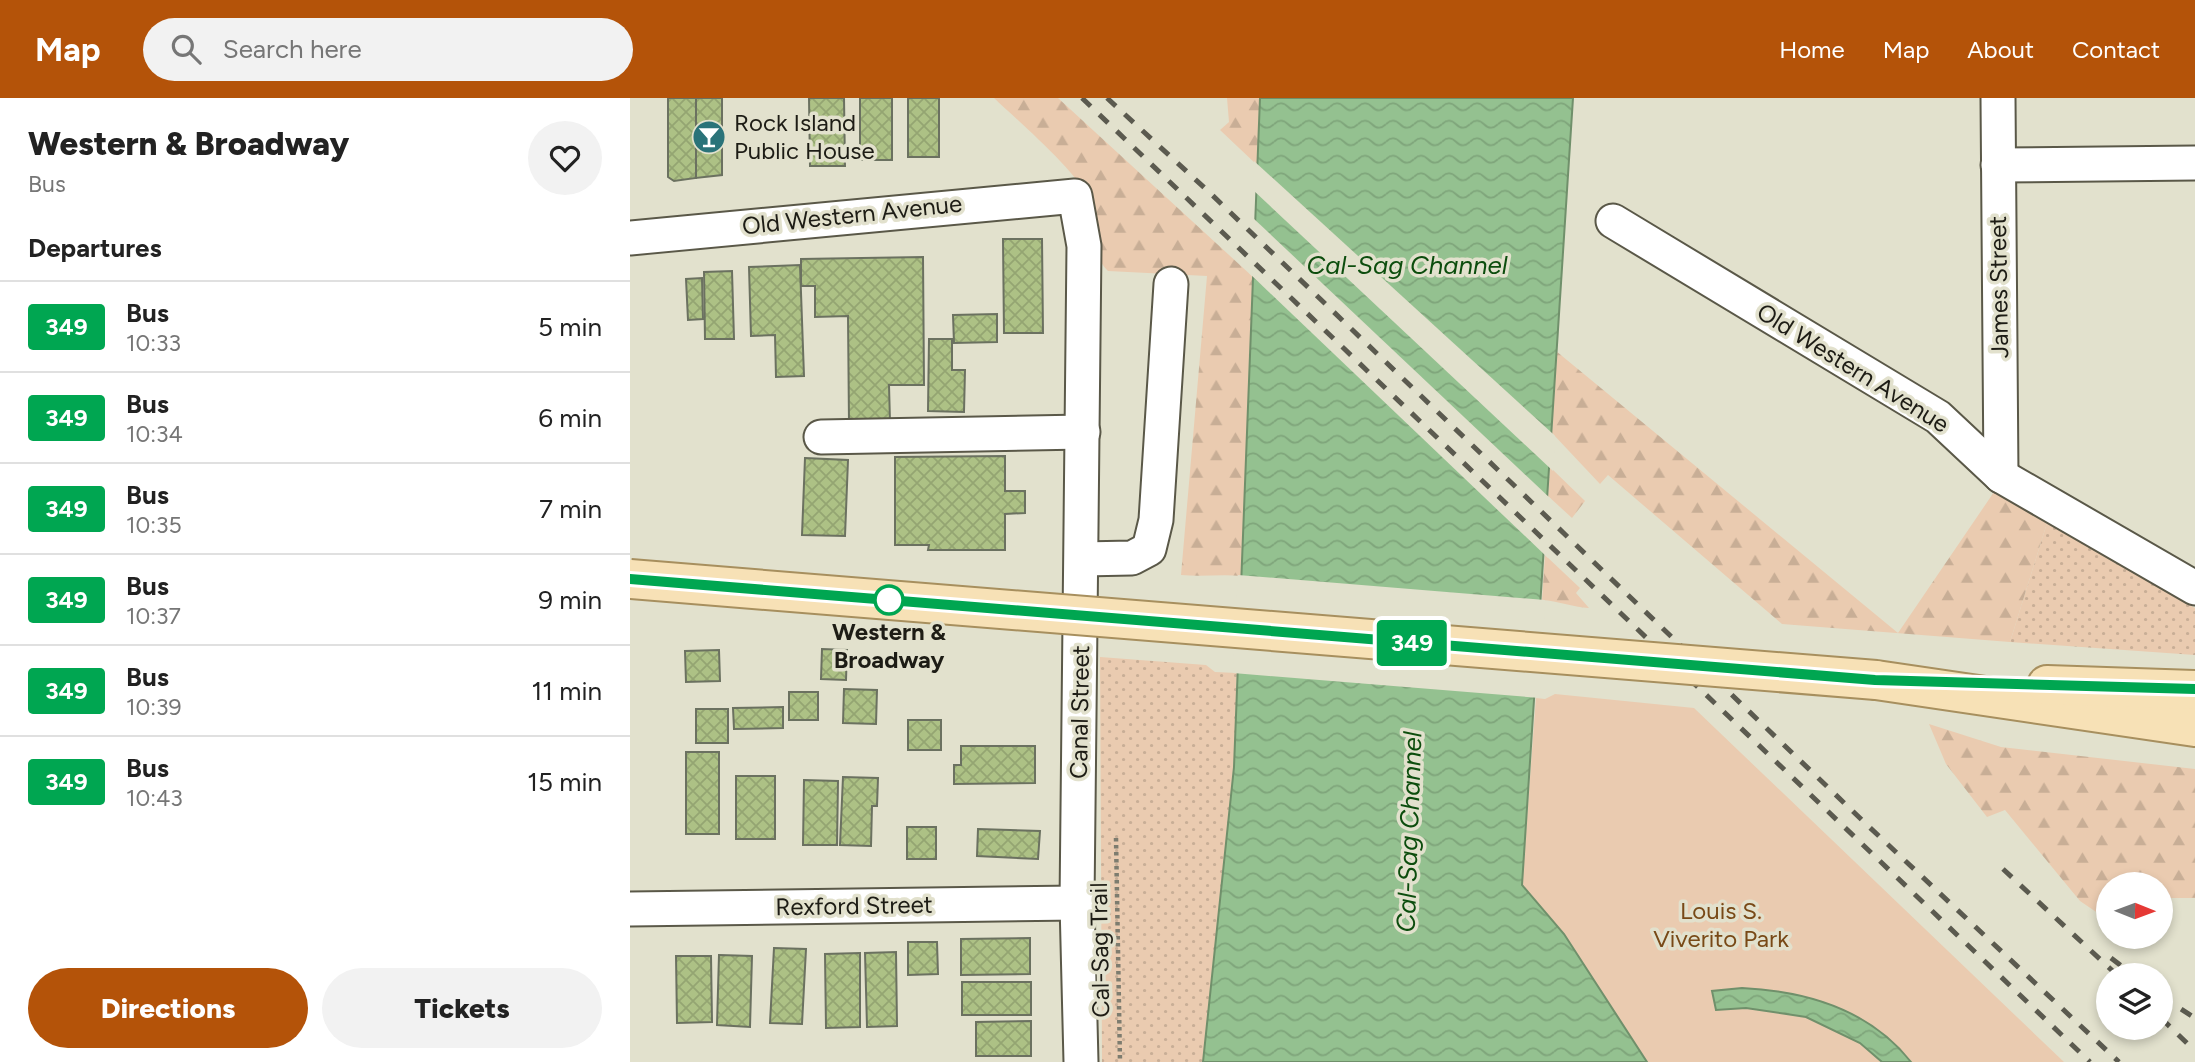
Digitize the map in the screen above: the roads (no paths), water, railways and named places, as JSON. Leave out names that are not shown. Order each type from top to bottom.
[{"type":"main road","points":[[630,579],[1875,680],[2005,693],[2195,727]]},
{"type":"main road","points":[[2005,693],[2195,690]]},
{"type":"street","name":"James Street","points":[[1998,98],[2001,476]]},
{"type":"street","points":[[1998,165],[2195,163]]},
{"type":"street","name":"Old Western Avenue","points":[[630,237],[1075,196]]},
{"type":"street","name":"Canal Street","points":[[1075,196],[1084,246],[1077,904],[1081,1062]]},
{"type":"street","name":"Old Western Avenue","points":[[1613,221],[1938,417],[2001,476],[2195,588]]},
{"type":"street","points":[[1082,559],[1132,558],[1149,549],[1156,520],[1171,284]]},
{"type":"street","points":[[821,438],[1083,432]]},
{"type":"street","name":"Rexford Street","points":[[630,909],[1077,904]]},
{"type":"water","name":"Cal-Sag Channel","points":[[1260,98],[1573,98],[1522,885],[1564,934],[1647,1062],[1203,1062],[1234,767]]},
{"type":"water","points":[[1742,988],[1790,994],[1835,1007],[1876,1029],[1895,1044],[1911,1062],[1882,1062],[1860,1043],[1806,1017],[1746,1008],[1716,1010],[1712,991]]},
{"type":"railway","points":[[1082,98],[2090,1062]]},
{"type":"railway","points":[[1107,98],[1209,192],[1864,822],[2119,1062]]},
{"type":"railway","points":[[2003,869],[2104,963]]},
{"type":"railway","points":[[2111,958],[2117,963]]},
{"type":"railway","points":[[2173,1004],[2195,1018]]},
{"type":"railway","points":[[2173,1030],[2195,1051]]},
{"type":"place","name":"Rock Island Public House","points":[[709,137]]},
{"type":"place","name":"Western & Broadway","points":[[889,600]]},
{"type":"park label","name":"Louis S. Viverito Park","points":[[1721,925]]}]
